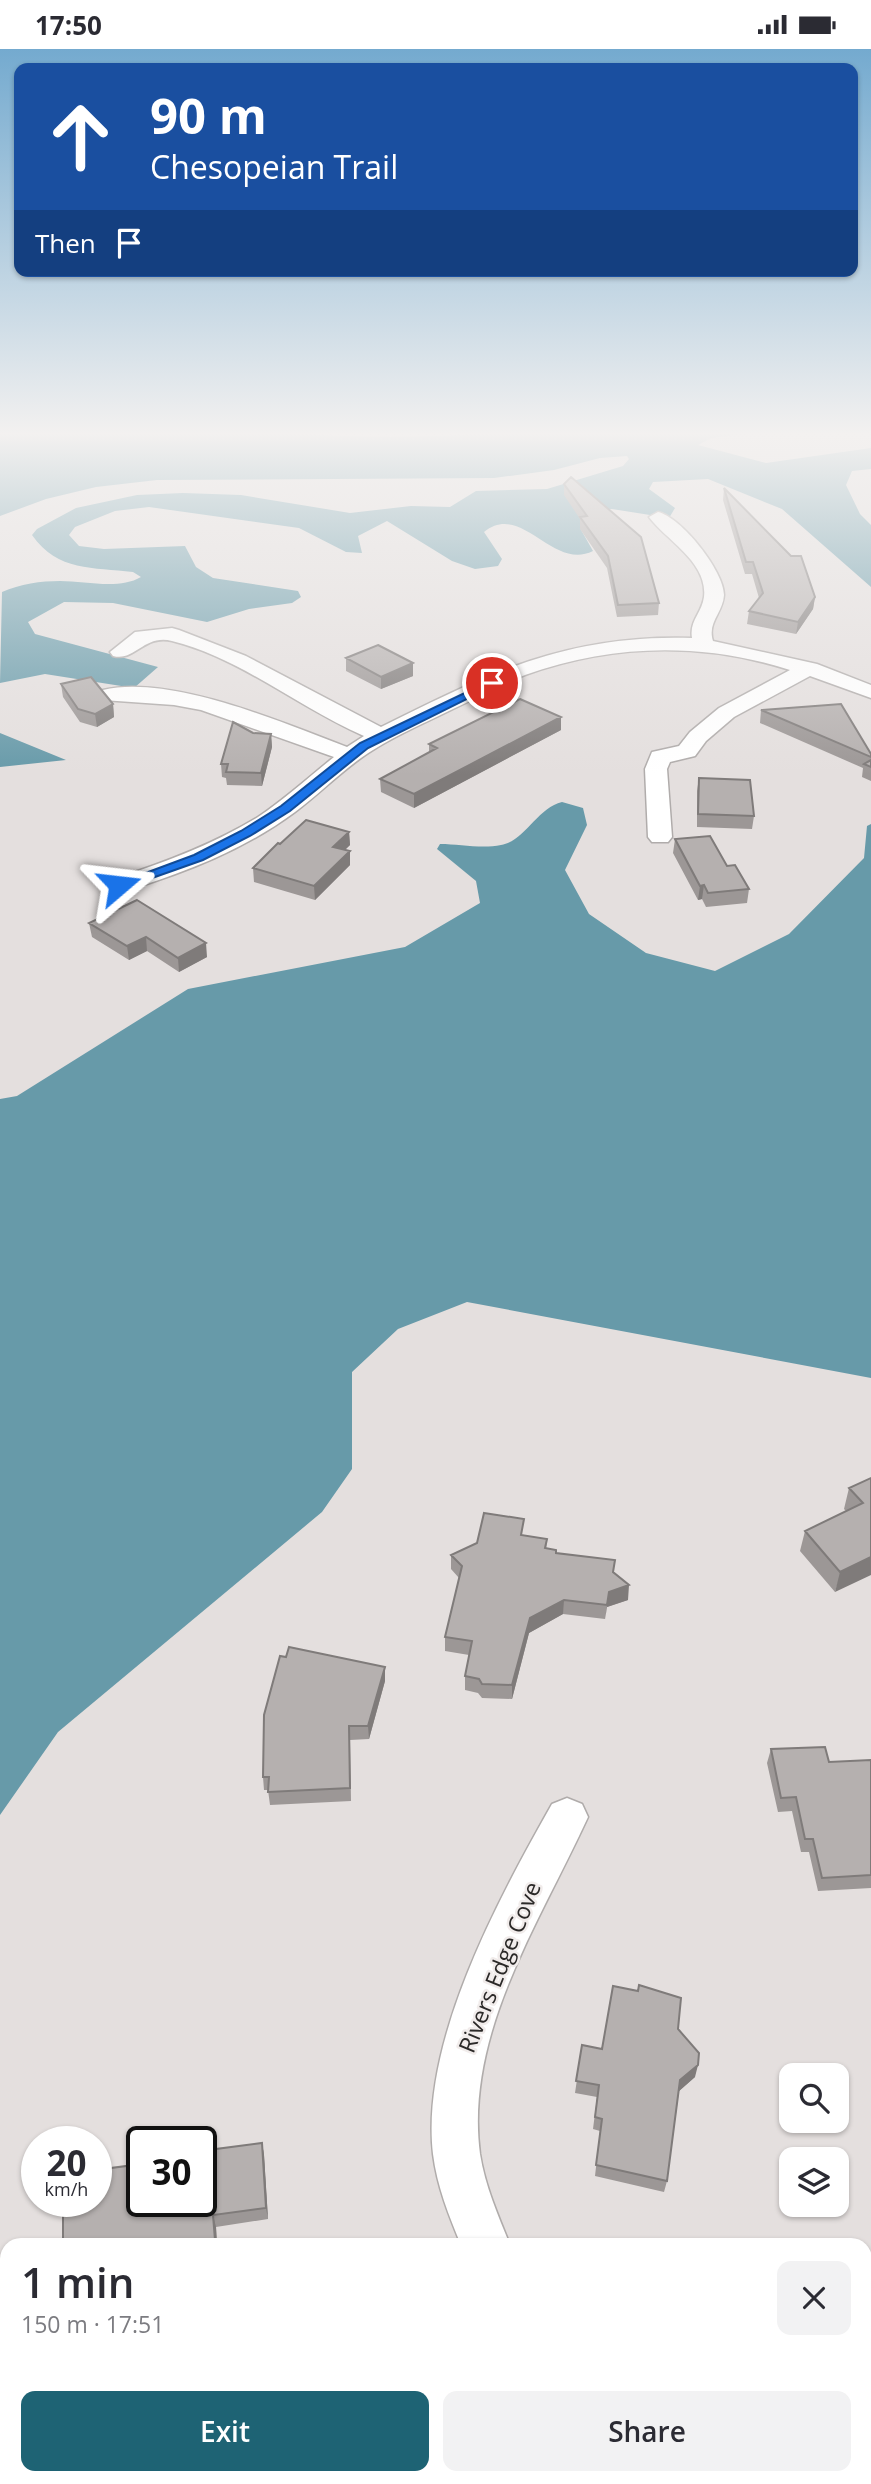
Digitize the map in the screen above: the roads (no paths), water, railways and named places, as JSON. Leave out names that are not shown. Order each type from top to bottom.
[{"type":"street","points":[[689,548],[696,554],[712,583],[715,595],[712,606],[700,624],[699,632],[704,643]]},
{"type":"street","points":[[120,652],[142,636],[172,634],[239,660],[350,722],[382,736]]},
{"type":"street","points":[[119,885],[198,857],[246,834],[285,809],[351,756],[382,736],[516,671],[560,657],[649,643],[704,643],[810,668],[871,692]]},
{"type":"street","points":[[660,837],[656,769],[660,757],[687,751],[699,733],[731,711],[810,668]]},
{"type":"street","points":[[111,695],[159,694],[202,702],[351,756]]},
{"type":"street","name":"Rivers Edge Cove","points":[[483,2238],[468,2206],[456,2149],[456,2093],[461,2061],[500,1950],[546,1853],[567,1817]]},
{"type":"water","points":[[43,548],[186,548],[196,567],[213,578],[298,591],[301,597],[292,603],[249,609],[207,622],[113,603],[64,602],[28,622],[35,634],[158,667],[134,688],[45,674],[0,683],[2,592],[38,582],[113,584],[141,577],[133,572],[77,565],[53,556]]},
{"type":"water","points":[[337,548],[361,548],[362,553],[346,552]]},
{"type":"water","points":[[430,548],[494,548],[502,559],[498,566],[475,569],[452,561]]},
{"type":"water","points":[[555,548],[591,548],[593,551],[578,555]]},
{"type":"water","points":[[826,548],[871,548],[871,587]]},
{"type":"water","points":[[0,733],[66,760],[0,767]]},
{"type":"water","points":[[562,802],[583,808],[587,825],[565,870],[589,914],[646,953],[715,971],[789,934],[864,858],[867,826],[871,824],[871,1378],[467,1302],[398,1329],[352,1372],[352,1469],[322,1512],[58,1732],[0,1815],[0,1099],[17,1096],[188,989],[405,947],[480,903],[476,881],[437,849],[440,844],[486,847],[501,845],[517,837],[553,805]]}]
